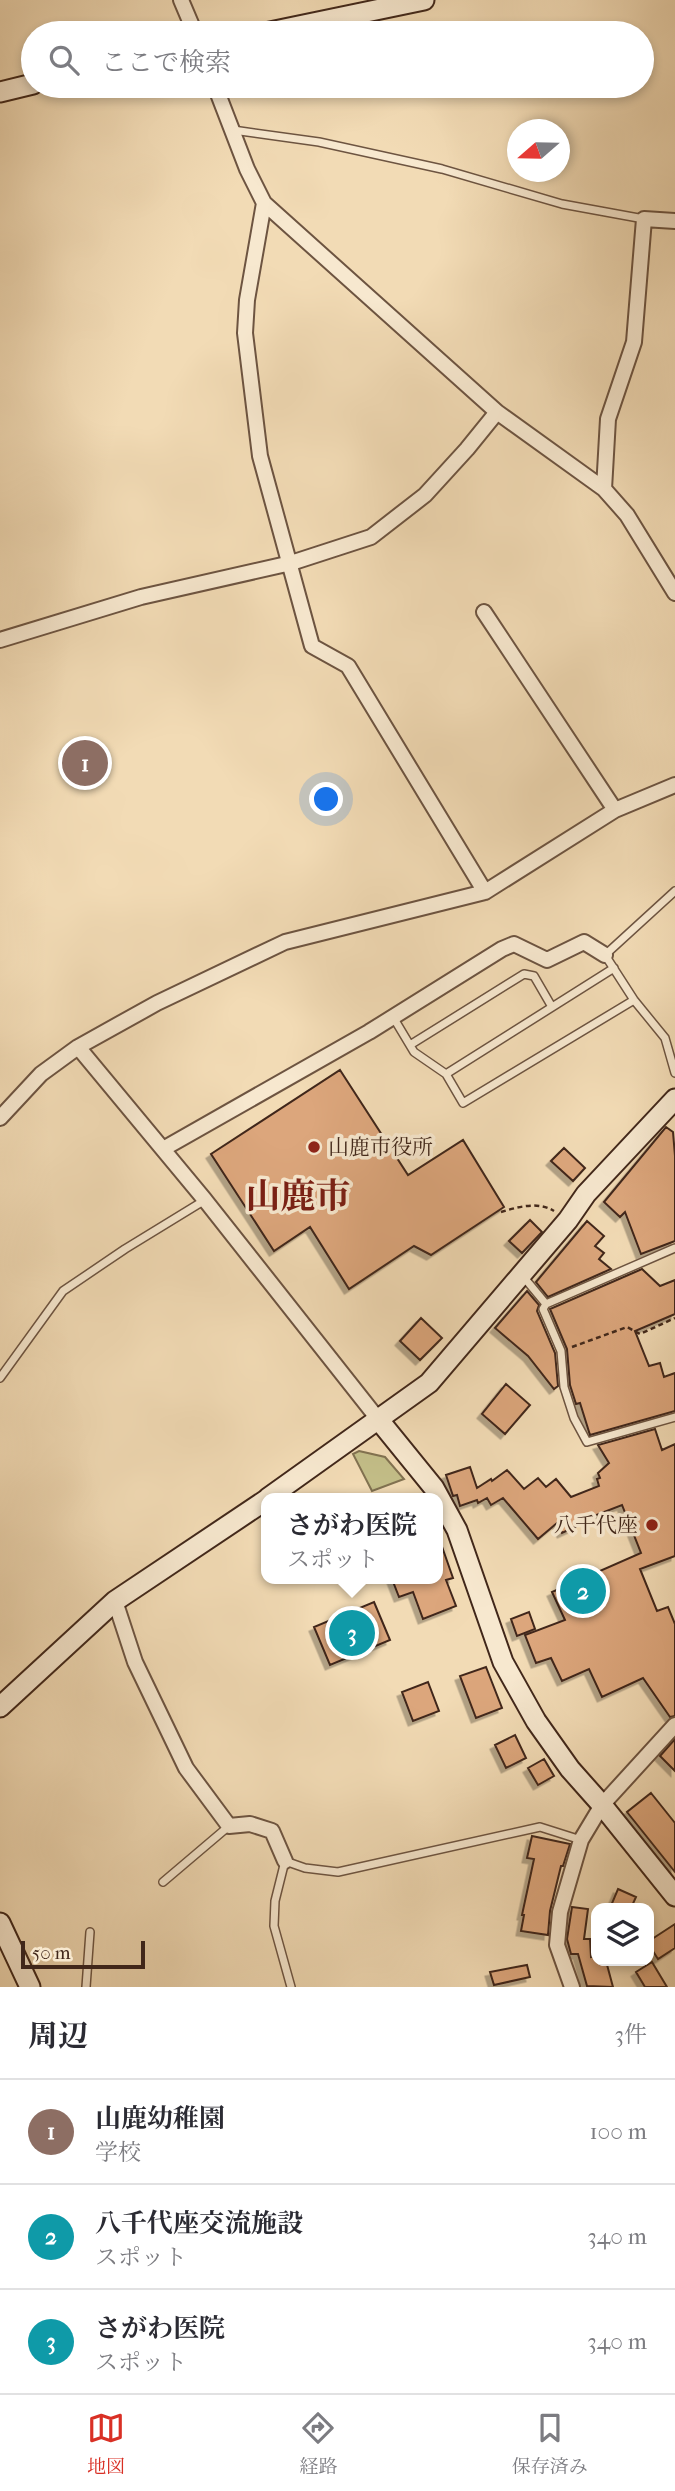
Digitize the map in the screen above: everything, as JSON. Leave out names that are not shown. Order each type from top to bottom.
[{"type":"street","points":[[181,0],[190,21]]},
{"type":"street","points":[[323,21],[424,0]]},
{"type":"street","points":[[0,92],[21,88]]},
{"type":"street","points":[[220,98],[247,169],[264,203],[497,412],[604,489],[627,515],[675,593]]},
{"type":"street","points":[[264,203],[247,300],[245,334],[260,456],[313,646],[348,666],[485,892]]},
{"type":"street","points":[[604,489],[608,419],[634,342],[644,219],[675,220]]},
{"type":"street","points":[[0,640],[141,597],[291,563],[371,537],[425,495],[497,412]]},
{"type":"street","points":[[484,612],[615,810]]},
{"type":"street","points":[[0,1118],[41,1073],[78,1047],[157,1003],[285,942],[485,892],[615,810],[675,785]]},
{"type":"street","points":[[163,1149],[393,1017],[502,949],[514,944],[547,960],[584,942],[605,955]]},
{"type":"street","points":[[78,1047],[205,1200],[437,1493]]},
{"type":"street","points":[[275,1493],[429,1383],[568,1220],[586,1194],[674,1103]]},
{"type":"street","points":[[0,1707],[115,1601],[261,1503]]},
{"type":"street","points":[[443,1504],[457,1530],[503,1662],[536,1721],[570,1769],[675,1896]]},
{"type":"street","points":[[115,1601],[135,1662],[186,1768],[229,1826],[250,1824],[272,1831],[285,1860]]},
{"type":"street","points":[[572,1987],[557,1945],[560,1912],[581,1840],[602,1805],[675,1725]]},
{"type":"street","points":[[0,1923],[30,1987]]},
{"type":"lane","points":[[232,130],[319,142],[442,169],[562,204],[644,219]]},
{"type":"lane","points":[[675,891],[605,955],[665,1038],[675,1073]]},
{"type":"lane","points":[[446,1074],[614,968]]},
{"type":"lane","points":[[410,1045],[524,974],[534,976],[552,1007]]},
{"type":"lane","points":[[393,1017],[414,1052],[446,1074],[463,1103],[635,1000]]},
{"type":"lane","points":[[0,1378],[63,1291],[205,1200]]},
{"type":"lane","points":[[675,1248],[546,1304],[543,1308],[561,1351],[565,1387],[574,1418],[587,1442],[675,1417]]},
{"type":"lane","points":[[522,1274],[546,1304]]},
{"type":"lane","points":[[163,1882],[229,1826]]},
{"type":"lane","points":[[291,1987],[274,1926],[275,1901],[285,1860],[305,1868],[338,1872],[540,1827],[581,1840]]},
{"type":"lane","points":[[86,1987],[90,1932]]},
{"type":"path","points":[[501,1212],[521,1206],[547,1206],[568,1220]]},
{"type":"path","points":[[561,1351],[627,1327],[640,1334],[675,1318]]},
{"type":"shaded area","points":[[359,1451],[385,1457],[404,1479],[372,1491],[353,1454]]},
{"type":"building","points":[[340,1070],[408,1175],[463,1140],[504,1207],[431,1255],[414,1246],[349,1289],[310,1227],[274,1251],[211,1154]]},
{"type":"building","points":[[666,1127],[673,1132],[675,1156],[675,1241],[641,1254],[625,1212],[620,1217],[604,1202]]},
{"type":"building","points":[[564,1148],[585,1168],[573,1181],[551,1161]]},
{"type":"building","points":[[530,1220],[542,1232],[522,1253],[509,1241]]},
{"type":"building","points":[[587,1221],[604,1236],[595,1246],[604,1253],[599,1259],[611,1269],[548,1297],[536,1282]]},
{"type":"building","points":[[642,1269],[660,1286],[675,1280],[675,1314],[635,1331],[649,1366],[660,1363],[664,1377],[675,1373],[675,1411],[590,1435],[580,1403],[576,1404],[570,1385],[567,1349],[550,1309]]},
{"type":"building","points":[[527,1291],[539,1305],[537,1311],[555,1353],[558,1386],[554,1389],[528,1356],[495,1328]]},
{"type":"building","points":[[421,1318],[442,1338],[420,1360],[400,1341]]},
{"type":"building","points":[[506,1384],[530,1405],[505,1434],[482,1414]]},
{"type":"building","points":[[655,1429],[662,1450],[675,1444],[675,1556],[640,1569],[657,1611],[668,1607],[675,1624],[675,1716],[670,1717],[643,1678],[602,1697],[589,1669],[562,1681],[551,1658],[536,1663],[525,1635],[565,1620],[552,1592],[641,1553],[622,1505],[578,1522],[579,1525],[562,1533],[557,1523],[538,1539],[503,1498],[491,1505],[487,1498],[478,1503],[477,1500],[460,1506],[457,1495],[453,1496],[446,1475],[470,1467],[477,1488],[507,1470],[524,1489],[538,1478],[546,1487],[556,1479],[571,1497],[599,1486],[598,1473],[609,1463],[598,1445]]},
{"type":"building","points":[[443,1550],[453,1578],[446,1580],[456,1606],[423,1619],[413,1592],[399,1597],[394,1584],[443,1584]]},
{"type":"building","points":[[374,1602],[390,1640],[330,1665],[314,1627]]},
{"type":"building","points":[[529,1612],[535,1629],[517,1636],[511,1619]]},
{"type":"building","points":[[486,1667],[502,1708],[476,1718],[460,1676]]},
{"type":"building","points":[[428,1682],[439,1711],[413,1721],[402,1692]]},
{"type":"building","points":[[515,1735],[526,1758],[506,1768],[495,1745]]},
{"type":"building","points":[[675,1739],[675,1771],[660,1756]]},
{"type":"building","points":[[544,1759],[554,1776],[538,1785],[528,1768]]},
{"type":"building","points":[[651,1793],[675,1823],[675,1872],[627,1812]]},
{"type":"building","points":[[532,1836],[570,1844],[561,1866],[550,1911],[548,1935],[521,1931],[534,1859],[527,1858]]},
{"type":"building","points":[[618,1889],[636,1897],[633,1903],[612,1903]]},
{"type":"building","points":[[572,1907],[588,1909],[584,1939],[590,1939],[591,1966],[607,1966],[613,1987],[587,1986],[578,1954],[571,1954],[567,1939]]},
{"type":"building","points":[[675,1924],[675,1948],[658,1959],[654,1953],[654,1938]]},
{"type":"building","points":[[527,1965],[530,1977],[494,1985],[490,1972]]},
{"type":"building","points":[[654,1965],[667,1987],[645,1987],[636,1972],[646,1966]]},
{"type":"place","name":"山鹿幼稚園","points":[[85,763]]},
{"type":"place","name":"山鹿市役所","points":[[314,1147]]},
{"type":"place","name":"八千代座","points":[[652,1525]]},
{"type":"place","name":"八千代座交流施設","points":[[583,1591]]},
{"type":"place","name":"さがわ医院","points":[[352,1633]]},
{"type":"district","name":"山鹿市","points":[[298,1196]]}]
